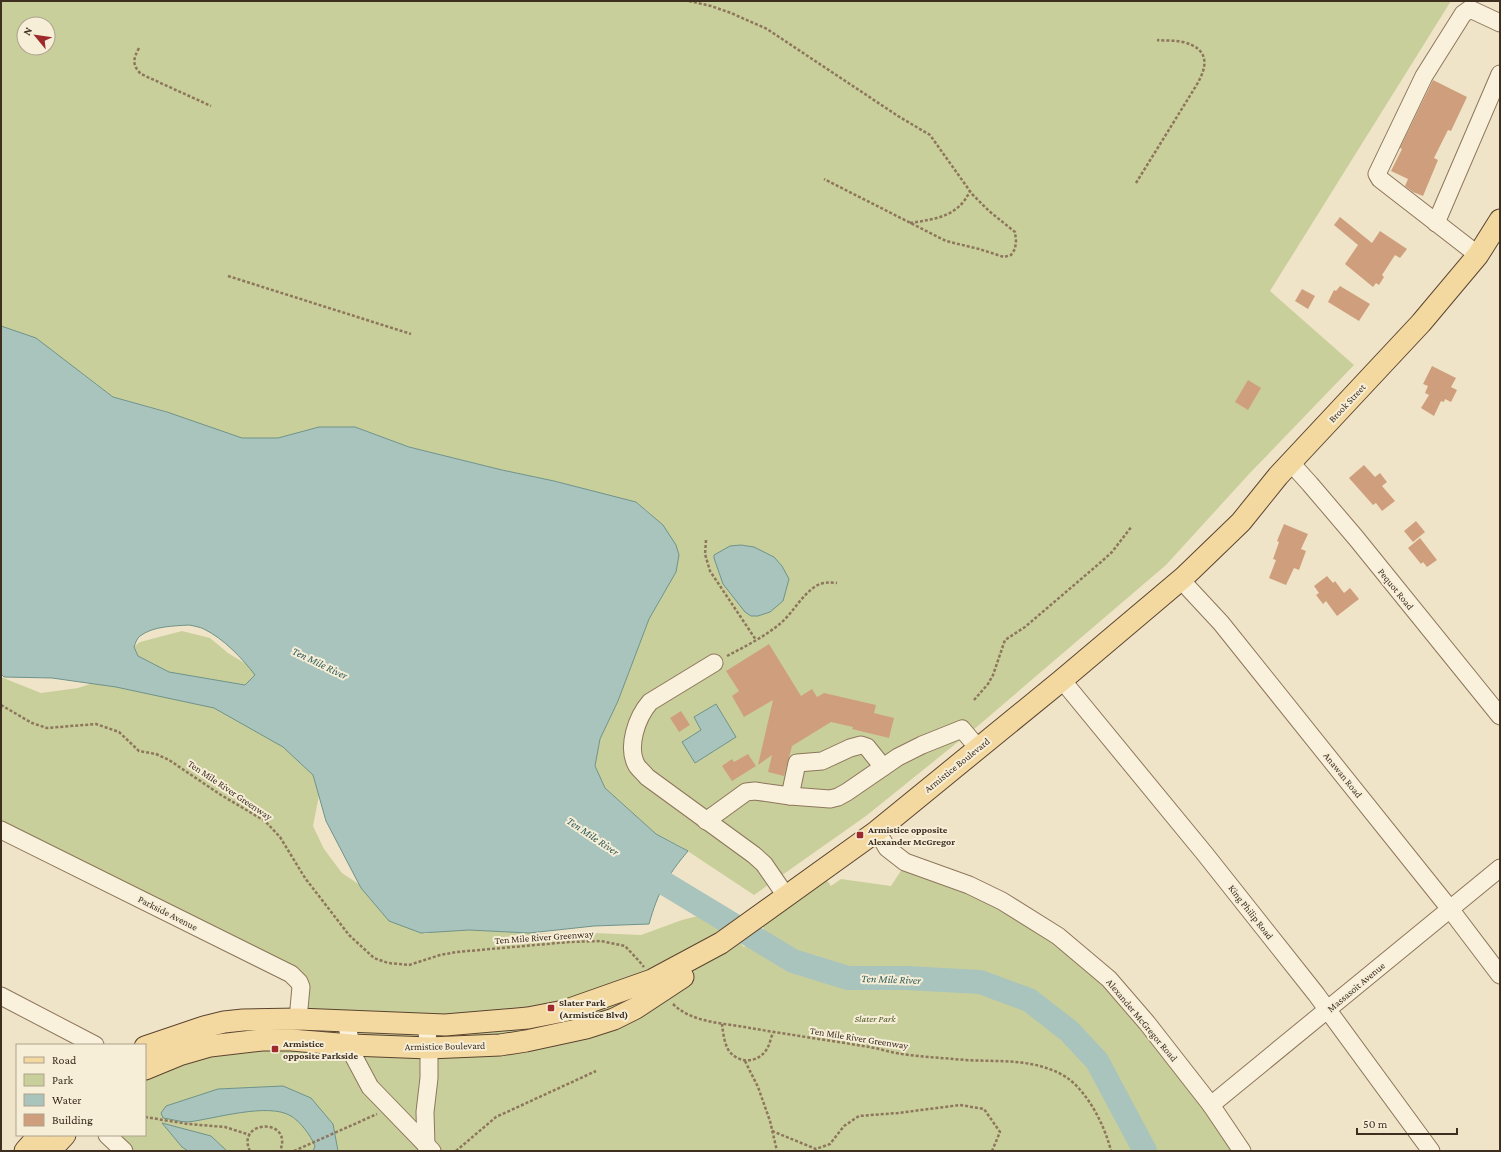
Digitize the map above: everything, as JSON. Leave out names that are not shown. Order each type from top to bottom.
[{"type":"main road","name":"Brook Street","points":[[1182,579],[1241,522],[1291,463],[1421,323],[1478,254],[1500,220]]},
{"type":"main road","name":"Armistice Boulevard","points":[[146,1047],[180,1034],[224,1022],[243,1020],[298,1019],[445,1026],[528,1018],[564,1011],[682,978],[721,943],[877,831],[1062,680],[1182,579]]},
{"type":"main road","name":"Armistice Boulevard","points":[[146,1069],[210,1046],[262,1040],[291,1040],[351,1045],[429,1048],[500,1045],[526,1041],[586,1028],[614,1019],[657,986]]},
{"type":"main road","points":[[25,1151],[38,1136]]},
{"type":"main road","points":[[50,1151],[64,1136]]},
{"type":"street","points":[[1478,254],[1380,180],[1377,174],[1424,76],[1463,14],[1472,5],[1500,23]]},
{"type":"street","points":[[1436,223],[1500,74]]},
{"type":"street","name":"Pequot Road","points":[[1291,463],[1356,538],[1500,716]]},
{"type":"street","name":"Anawan Road","points":[[1182,579],[1221,623],[1450,909],[1500,975]]},
{"type":"street","points":[[714,663],[650,702],[640,718],[632,742],[633,755],[637,766],[648,777],[754,855],[794,891]]},
{"type":"street","name":"King Philip Road","points":[[1062,680],[1205,854],[1328,1010],[1431,1151]]},
{"type":"street","points":[[706,821],[746,792],[755,791],[790,796],[830,799],[838,797],[898,757],[922,745],[962,729],[978,748]]},
{"type":"street","points":[[790,796],[797,763],[822,761],[850,748],[861,745],[867,747],[883,767]]},
{"type":"street","name":"Parkside Avenue","points":[[1,830],[291,974],[299,982],[301,987],[298,1019]]},
{"type":"street","name":"Alexander McGregor Road","points":[[877,831],[888,848],[905,862],[969,885],[1002,901],[1058,936],[1109,979],[1131,1003],[1211,1105],[1242,1151]]},
{"type":"street","name":"Massasoit Avenue","points":[[1211,1105],[1500,868]]},
{"type":"street","points":[[1,996],[93,1044]]},
{"type":"street","points":[[346,1022],[354,1057],[370,1087],[429,1148]]},
{"type":"street","points":[[426,1025],[429,1048],[429,1078],[425,1112],[429,1148]]},
{"type":"street","points":[[108,1136],[124,1151]]},
{"type":"path","points":[[689,1],[711,6],[731,13],[767,29],[898,116],[930,135],[943,151],[970,191],[989,211],[1014,232],[1016,245],[1011,255],[1004,257],[946,241],[824,179]]},
{"type":"path","points":[[1136,183],[1196,86],[1203,74],[1205,65],[1204,57],[1200,51],[1194,47],[1183,42],[1157,40]]},
{"type":"path","points":[[139,48],[134,58],[134,63],[136,69],[141,74],[211,106]]},
{"type":"path","points":[[909,223],[932,219],[951,213],[962,204],[970,191]]},
{"type":"path","points":[[228,276],[411,334]]},
{"type":"path","points":[[974,700],[991,680],[1005,640],[1025,627],[1102,562],[1112,552],[1132,526]]},
{"type":"path","points":[[706,540],[706,554],[710,571],[756,640]]},
{"type":"path","points":[[714,663],[756,640],[783,622],[817,585],[826,582],[837,583]]},
{"type":"path","name":"Ten Mile River Greenway","points":[[1,705],[32,723],[47,728],[96,724],[119,732],[139,750],[156,754],[169,760],[221,795],[264,821],[280,837],[305,878],[349,935],[374,958],[388,963],[409,965],[440,955],[457,952],[569,942],[601,941],[625,946],[640,961],[657,986],[677,1008],[694,1017],[722,1024],[877,1048],[900,1054],[966,1060],[1005,1060],[1041,1067],[1059,1074],[1074,1084],[1090,1104],[1102,1124],[1111,1151]]},
{"type":"path","points":[[722,1024],[724,1039],[728,1050],[734,1056],[745,1061],[761,1056],[768,1048],[773,1033]]},
{"type":"path","points":[[745,1061],[758,1087],[770,1121],[776,1151]]},
{"type":"path","points":[[456,1151],[496,1116],[596,1071]]},
{"type":"path","points":[[772,1131],[816,1150],[830,1144],[844,1126],[859,1116],[898,1113],[960,1105],[984,1109],[1000,1132],[992,1151]]},
{"type":"path","points":[[294,1151],[380,1113]]},
{"type":"path","points":[[146,1117],[188,1124],[225,1127],[250,1135]]},
{"type":"path","points":[[250,1151],[248,1143],[250,1135],[260,1126],[272,1127],[280,1134],[282,1145],[281,1151]]},
{"type":"green space","points":[[1,1],[1451,1],[1270,291],[1354,365],[1250,473],[1166,565],[979,725],[866,816],[754,895],[680,846],[656,834],[605,788],[595,766],[600,739],[618,701],[649,619],[676,572],[650,513],[636,502],[409,447],[355,427],[314,482],[165,411],[113,397],[81,372],[1,326]]},
{"type":"green space","name":"Slater Park","points":[[182,631],[210,638],[228,653],[256,670],[324,770],[313,826],[324,849],[342,873],[366,889],[386,915],[425,934],[476,924],[524,933],[641,935],[682,920],[706,914],[727,920],[736,932],[744,947],[765,932],[759,917],[822,873],[831,886],[841,879],[891,886],[904,866],[960,881],[1084,957],[1248,1151],[129,1151],[113,1136],[146,1136],[146,1079],[204,1056],[288,1048],[300,1018],[297,981],[1,830],[1,677],[41,693],[78,688],[93,683],[114,661],[140,642]]},
{"type":"water","points":[[1,326],[36,338],[113,397],[167,412],[242,438],[278,438],[319,427],[355,427],[409,447],[636,502],[663,525],[676,545],[679,555],[676,572],[649,619],[618,701],[600,739],[595,766],[605,788],[656,834],[688,851],[674,868],[664,885],[649,924],[594,926],[529,933],[469,930],[421,933],[389,921],[361,888],[326,821],[313,775],[283,747],[214,708],[116,687],[52,678],[4,677],[1,674]],"holes":[[[189,625],[204,629],[219,638],[255,675],[245,685],[169,672],[138,656],[134,647],[140,636],[151,630],[164,627]]]},
{"type":"water","points":[[741,545],[754,547],[774,557],[782,566],[789,579],[783,601],[770,612],[758,616],[751,616],[745,612],[723,584],[714,558],[714,555],[730,546]]},
{"type":"water","points":[[716,704],[736,737],[695,763],[682,742],[701,730],[694,717]]},
{"type":"water","points":[[283,1086],[311,1098],[333,1124],[338,1151],[313,1151],[315,1146],[305,1129],[294,1118],[281,1112],[255,1111],[188,1122],[163,1118],[161,1113],[166,1106],[218,1089]]},
{"type":"water","points":[[162,1123],[211,1136],[227,1151],[188,1151],[182,1147]]},
{"type":"building","points":[[1433,80],[1467,97],[1451,131],[1448,130],[1434,158],[1438,160],[1423,196],[1413,192],[1405,186],[1408,179],[1391,171],[1402,149],[1400,148]]},
{"type":"building","points":[[1340,217],[1372,243],[1380,231],[1407,249],[1400,258],[1395,255],[1382,275],[1384,277],[1379,285],[1376,283],[1373,287],[1345,264],[1358,245],[1334,225]]},
{"type":"building","points":[[1340,286],[1370,304],[1359,321],[1328,302],[1334,290],[1336,291]]},
{"type":"building","points":[[1302,289],[1315,296],[1308,309],[1295,301]]},
{"type":"building","points":[[1432,366],[1456,378],[1451,387],[1457,390],[1451,402],[1445,399],[1444,402],[1441,401],[1434,416],[1421,408],[1429,395],[1425,393],[1428,386],[1423,384]]},
{"type":"building","points":[[1248,380],[1261,388],[1248,410],[1235,402]]},
{"type":"building","points":[[1364,465],[1375,477],[1380,473],[1387,482],[1382,486],[1395,501],[1382,511],[1376,503],[1373,505],[1349,478]]},
{"type":"building","points":[[1416,521],[1425,532],[1413,542],[1404,531]]},
{"type":"building","points":[[1284,524],[1308,534],[1301,549],[1306,551],[1299,570],[1294,568],[1286,585],[1269,578],[1276,560],[1273,559],[1279,542],[1277,541]]},
{"type":"building","points":[[1420,538],[1437,560],[1427,567],[1423,562],[1421,564],[1408,548]]},
{"type":"building","points":[[1327,576],[1333,583],[1335,581],[1344,593],[1350,588],[1359,599],[1337,616],[1326,601],[1323,604],[1316,595],[1319,593],[1314,586]]},
{"type":"building","points":[[769,644],[801,696],[812,689],[817,697],[824,693],[876,705],[874,713],[894,718],[889,738],[831,722],[792,746],[784,776],[768,772],[772,755],[758,765],[773,700],[744,717],[732,696],[739,691],[726,671]]},
{"type":"building","points":[[681,711],[690,725],[679,732],[670,718]]},
{"type":"building","points":[[748,754],[756,766],[732,781],[722,766],[732,759],[734,762]]},
{"type":"waterway","name":"Ten Mile River","points":[[636,864],[664,883],[793,961],[848,978],[907,978],[980,982],[1029,1000],[1069,1031],[1097,1061],[1145,1151]]},
{"type":"place","name":"Armistice opposite Alexander McGregor","points":[[860,835]]},
{"type":"place","name":"Slater Park (Armistice Blvd)","points":[[551,1008]]},
{"type":"place","name":"Armistice opposite Parkside","points":[[275,1049]]}]
